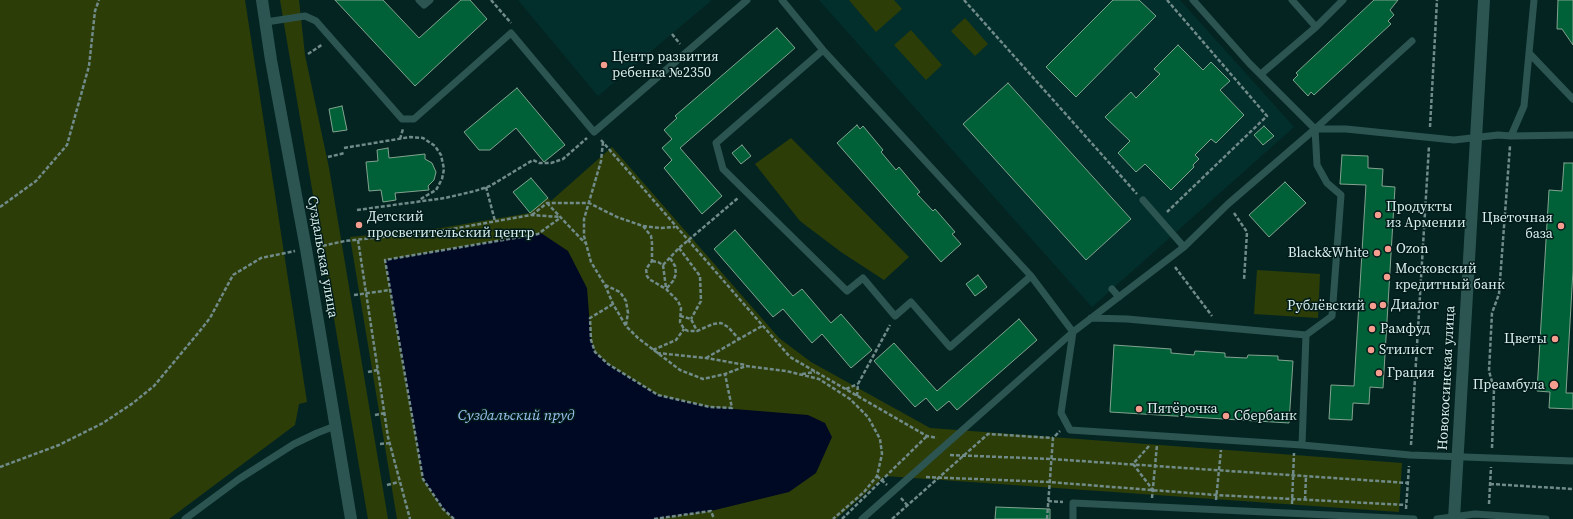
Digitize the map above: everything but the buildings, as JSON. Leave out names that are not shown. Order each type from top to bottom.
[{"type":"street","name":"Суздальская улица","points":[[262,0],[351,519]]},
{"type":"street","name":"Новокосинская улица","points":[[1454,518],[1484,0]]},
{"type":"lane","points":[[419,0],[424,5],[430,0]]},
{"type":"lane","points":[[266,22],[305,16],[316,21],[402,119],[414,119],[511,33],[594,132],[747,0]]},
{"type":"lane","points":[[782,0],[823,50],[1031,276],[1073,332],[1062,413],[1070,430],[1302,445],[1410,455],[1573,461]]},
{"type":"lane","points":[[1091,318],[1306,335],[1332,316],[1340,195],[1327,184],[1317,165],[1315,129],[1261,74],[1248,63],[1193,0]]},
{"type":"lane","points":[[1292,0],[1316,27]]},
{"type":"lane","points":[[1261,74],[1316,27],[1343,0]]},
{"type":"lane","points":[[1511,136],[1524,106],[1534,0]]},
{"type":"lane","points":[[862,519],[1073,332],[1184,247],[1228,204],[1315,129],[1412,41]]},
{"type":"lane","points":[[823,50],[716,143],[723,169],[847,291],[863,278],[895,316],[911,302],[950,347],[1031,276]]},
{"type":"lane","points":[[1529,53],[1573,99]]},
{"type":"lane","points":[[1315,129],[1346,129],[1430,139],[1454,140],[1511,136],[1573,135]]},
{"type":"lane","points":[[1142,200],[1184,247]]},
{"type":"lane","points":[[1112,289],[1119,297]]},
{"type":"lane","points":[[1302,445],[1306,335]]},
{"type":"lane","points":[[185,519],[239,479],[294,444],[335,426]]},
{"type":"lane","points":[[1073,519],[1073,503],[1293,515],[1305,514],[1414,519]]},
{"type":"lane","points":[[1436,519],[1454,518],[1475,514],[1546,519]]},
{"type":"path","points":[[0,207],[36,180],[67,145],[89,66],[95,11],[99,0]]},
{"type":"path","points":[[964,0],[1142,200]]},
{"type":"path","points":[[1159,219],[1267,116],[1167,0]]},
{"type":"path","points":[[1405,519],[1430,139],[1437,0]]},
{"type":"path","points":[[594,132],[790,357],[927,436],[949,441]]},
{"type":"path","points":[[1488,515],[1494,389],[1489,371],[1492,313],[1499,294],[1511,136]]},
{"type":"path","points":[[344,148],[410,138],[423,138],[435,146],[441,155],[444,169],[442,179],[436,190],[417,202]]},
{"type":"path","points":[[603,142],[601,161],[584,220],[584,236],[591,262],[605,285],[613,304],[626,326],[638,338],[680,370],[703,379],[725,374],[746,366]]},
{"type":"path","points":[[357,210],[445,198],[486,187],[534,160],[539,163],[563,159],[581,144]]},
{"type":"path","points":[[328,157],[345,153]]},
{"type":"path","points":[[486,187],[495,222]]},
{"type":"path","points":[[663,265],[679,248],[746,191]]},
{"type":"path","points":[[531,215],[547,203],[589,203],[617,217],[644,226],[660,228],[676,227]]},
{"type":"path","points":[[547,203],[586,245]]},
{"type":"path","points":[[1228,204],[1247,232],[1244,280]]},
{"type":"path","points":[[345,241],[446,230],[531,215],[560,217]]},
{"type":"path","points":[[454,519],[443,509],[423,479],[385,260],[538,234],[560,217]]},
{"type":"path","points":[[644,226],[651,236],[652,261],[646,269],[646,276],[666,289],[680,306],[680,322],[684,328],[688,331],[697,331],[713,324],[721,323],[728,327],[739,339]]},
{"type":"path","points":[[358,240],[390,443],[399,482],[410,519],[405,519]]},
{"type":"path","points":[[679,248],[700,276],[701,300],[691,318]]},
{"type":"path","points":[[0,467],[65,442],[103,423],[134,403],[154,386],[210,318],[233,275],[261,258],[286,252]]},
{"type":"path","points":[[666,289],[673,281],[676,274],[675,266],[670,258]]},
{"type":"path","points":[[1169,258],[1220,328]]},
{"type":"path","points":[[652,261],[663,265]]},
{"type":"path","points":[[663,265],[666,289]]},
{"type":"path","points":[[605,285],[620,292],[626,300],[628,313],[626,326]]},
{"type":"path","points":[[354,295],[390,290]]},
{"type":"path","points":[[613,304],[590,318],[591,340],[595,352],[608,364],[658,395],[710,407],[732,408],[725,374]]},
{"type":"path","points":[[680,316],[691,318]]},
{"type":"path","points":[[857,396],[858,384],[895,316]]},
{"type":"path","points":[[691,318],[697,331]]},
{"type":"path","points":[[706,358],[762,326]]},
{"type":"path","points":[[653,350],[676,340],[684,328]]},
{"type":"path","points":[[657,353],[706,358],[799,374],[819,379],[853,402],[868,417],[880,440],[882,454],[878,476],[864,492],[833,519]]},
{"type":"path","points":[[368,372],[378,370]]},
{"type":"path","points":[[799,374],[816,372]]},
{"type":"path","points":[[846,389],[858,384]]},
{"type":"path","points":[[850,392],[853,402]]},
{"type":"path","points":[[375,415],[385,413]]},
{"type":"path","points":[[892,519],[988,434],[1053,438],[1047,519]]},
{"type":"path","points":[[842,519],[927,436]]},
{"type":"path","points":[[1133,464],[1158,436]]},
{"type":"path","points":[[1152,507],[1158,436]]},
{"type":"path","points":[[1215,510],[1222,441]]},
{"type":"path","points":[[380,444],[390,443]]},
{"type":"path","points":[[1293,515],[1292,499],[1294,445]]},
{"type":"path","points":[[935,454],[1133,464],[1408,483]]},
{"type":"path","points":[[1133,464],[1153,490]]},
{"type":"path","points":[[912,476],[1049,482],[1216,495],[1406,505]]},
{"type":"path","points":[[1305,514],[1306,476]]},
{"type":"path","points":[[387,485],[399,482]]},
{"type":"path","points":[[1490,484],[1573,489]]},
{"type":"path","points":[[1048,501],[1073,503]]},
{"type":"path","points":[[654,519],[712,511],[714,519]]},
{"type":"shaded area","name":"Центр развития ребенка №2350","points":[[518,0],[712,0],[598,96]]},
{"type":"shaded area","points":[[819,0],[1180,0],[1294,127],[1092,307]]},
{"type":"green space","points":[[0,0],[245,0],[307,402],[299,404],[295,425],[169,519],[0,519]]},
{"type":"green space","points":[[280,0],[299,0],[305,55],[329,168],[388,519],[368,519]]},
{"type":"green space","points":[[849,0],[894,0],[902,9],[876,32]]},
{"type":"green space","points":[[965,18],[988,44],[975,56],[951,31]]},
{"type":"green space","points":[[911,30],[942,65],[926,80],[894,45]]},
{"type":"green space","points":[[791,138],[909,257],[884,280],[841,252],[800,221],[755,164]]},
{"type":"green space","points":[[612,147],[779,338],[811,362],[930,428],[1402,463],[1399,512],[885,476],[836,519],[397,519],[350,237],[441,228],[530,213],[548,198],[551,201]]},
{"type":"green space","points":[[1257,270],[1320,274],[1318,318],[1254,314]]},
{"type":"water","name":"Суздальский пруд","points":[[541,233],[568,251],[587,288],[591,340],[595,352],[608,364],[658,395],[710,407],[808,415],[825,423],[832,437],[816,473],[789,492],[711,511],[654,519],[454,519],[443,509],[423,479],[385,260]]},
{"type":"place","name":"Центр развития ребенка №2350","points":[[604,65]]},
{"type":"place","name":"Продукты из Армении","points":[[1378,215]]},
{"type":"place","name":"Детский просветительский центр","points":[[359,225]]},
{"type":"place","name":"Цветочная база","points":[[1561,226]]},
{"type":"place","name":"Ozon","points":[[1388,249]]},
{"type":"place","name":"Black&White","points":[[1377,253]]},
{"type":"place","name":"Московский кредитный банк","points":[[1387,277]]},
{"type":"place","name":"Диалог","points":[[1383,305]]},
{"type":"place","name":"Рублёвский","points":[[1373,306]]},
{"type":"place","name":"Рамфуд","points":[[1372,329]]},
{"type":"place","name":"Цветы","points":[[1555,339]]},
{"type":"place","name":"Sтилист","points":[[1371,350]]},
{"type":"place","name":"Грация","points":[[1379,373]]},
{"type":"place","name":"Преамбула","points":[[1554,385]]},
{"type":"place","name":"Пятёрочка","points":[[1139,409]]},
{"type":"place","name":"Сбербанк","points":[[1226,416]]}]
